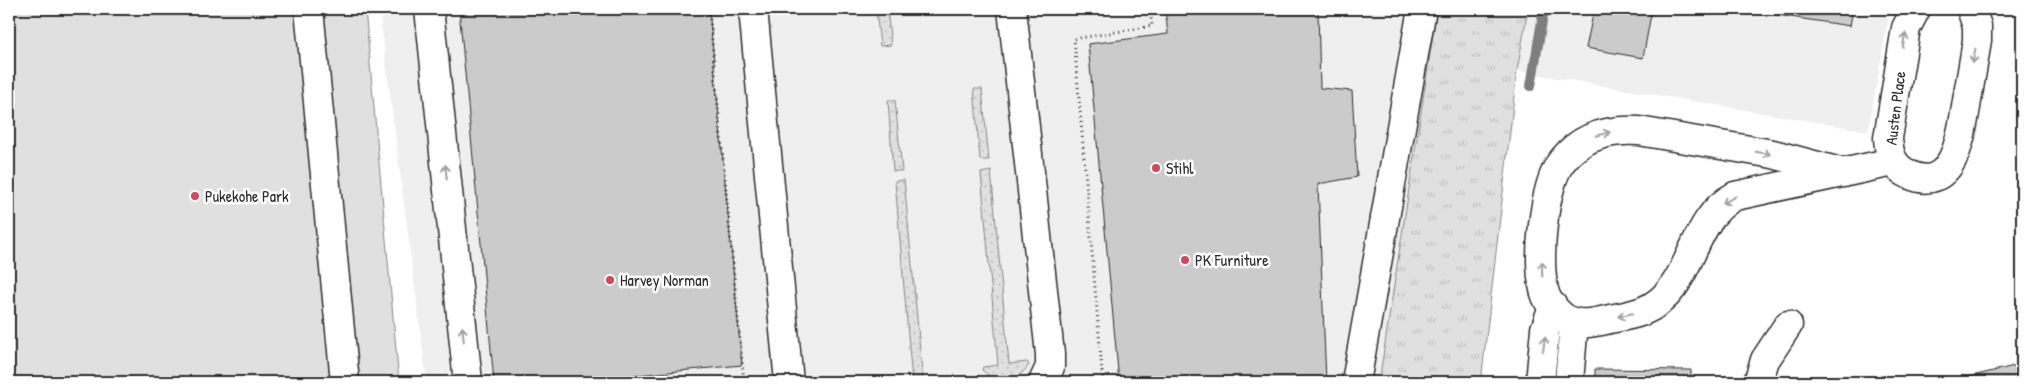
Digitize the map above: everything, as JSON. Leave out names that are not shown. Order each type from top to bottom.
[{"type":"street","points":[[309,9],[344,382]]},
{"type":"street","points":[[429,9],[468,382]]},
{"type":"street","points":[[753,9],[789,382]]},
{"type":"street","points":[[1012,9],[1050,354],[1050,367],[1043,382]]},
{"type":"street","points":[[1356,382],[1422,9]]},
{"type":"street","name":"Austen Place","points":[[1916,9],[1906,28],[1888,138],[1889,153],[1893,162],[1910,175],[1925,178],[1942,172],[1954,158],[1959,143],[1977,40],[1977,26],[1971,9]]},
{"type":"street","points":[[1844,173],[1773,154],[1639,131],[1621,130],[1592,137],[1580,144],[1561,162],[1549,186],[1541,272],[1546,298],[1563,314],[1595,323],[1643,311],[1668,294],[1681,276],[1698,235],[1711,215],[1724,202],[1735,196],[1844,173],[1893,162]]},
{"type":"street","points":[[1540,382],[1545,329],[1563,314]]},
{"type":"street","points":[[1563,314],[1569,382]]},
{"type":"street","points":[[1758,382],[1766,360],[1788,325]]},
{"type":"street","points":[[325,382],[341,345]]},
{"type":"path","points":[[709,9],[744,382]]},
{"type":"path","points":[[1103,382],[1074,39],[1152,26],[1150,9]]},
{"type":"shaded area","points":[[379,9],[1437,9],[1379,382],[427,382]]},
{"type":"shaded area","points":[[1528,9],[1890,9],[1868,131],[1517,71]]},
{"type":"green space","name":"Pukekohe Park","points":[[9,9],[365,9],[399,382],[9,382]]},
{"type":"green space","points":[[876,9],[887,9],[891,45],[880,46]]},
{"type":"green space","points":[[1437,9],[1528,9],[1517,71],[1481,382],[1379,382]]},
{"type":"green space","points":[[974,89],[982,89],[989,160],[980,160]]},
{"type":"green space","points":[[888,100],[895,100],[902,171],[893,171]]},
{"type":"green space","points":[[991,171],[1009,364],[1027,362],[1029,365],[1018,376],[1007,381],[995,379],[982,370],[983,367],[998,365],[981,173]]},
{"type":"green space","points":[[904,180],[923,382],[912,382],[895,181]]},
{"type":"building","name":"Harvey Norman","points":[[459,9],[709,9],[742,365],[564,382],[494,382]]},
{"type":"building","points":[[1165,9],[1318,9],[1320,88],[1352,91],[1357,177],[1318,184],[1326,382],[1119,382],[1088,44],[1168,34]]},
{"type":"building","points":[[1594,9],[1652,9],[1643,58],[1586,48]]},
{"type":"building","points":[[1737,9],[1853,9],[1850,26]]},
{"type":"building","points":[[2014,366],[2018,382],[1947,382]]},
{"type":"building","points":[[1595,369],[1691,370],[1691,382],[1595,382]]},
{"type":"waterway","points":[[1531,86],[1544,9]]},
{"type":"place","name":"Stihl","points":[[1156,168]]},
{"type":"place","name":"Pukekohe Park","points":[[195,196]]},
{"type":"place","name":"PK Furniture","points":[[1185,260]]},
{"type":"place","name":"Harvey Norman","points":[[610,280]]}]
